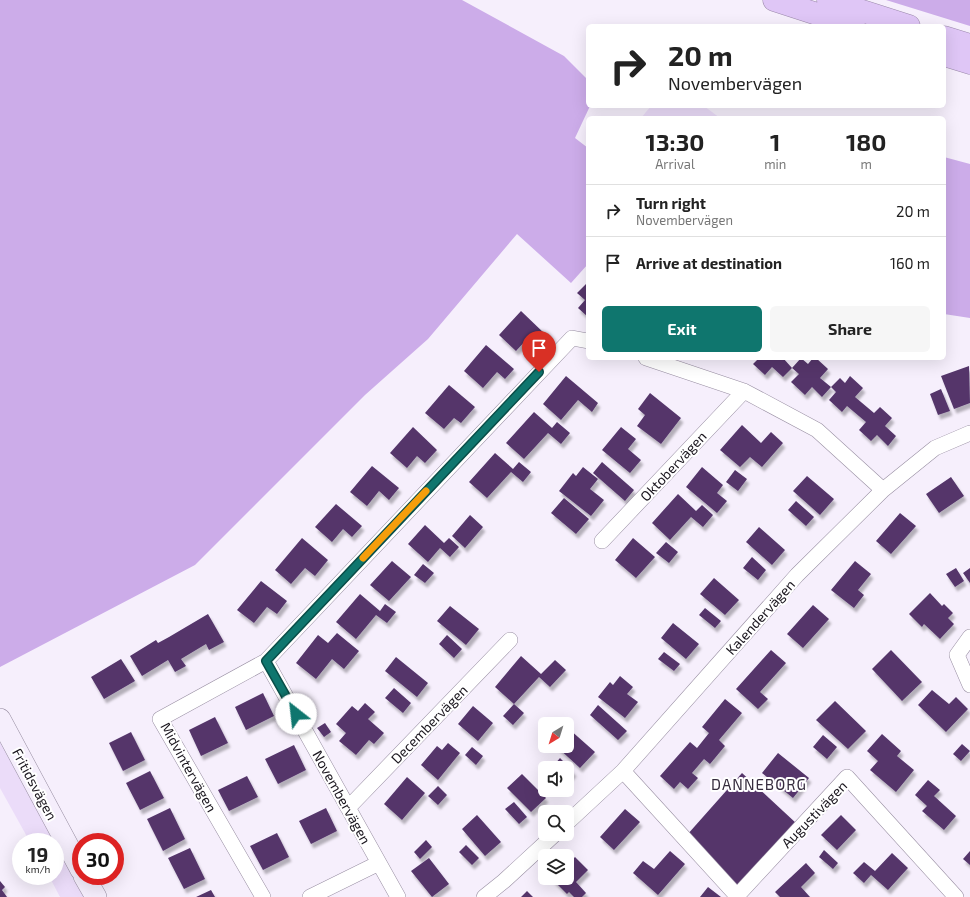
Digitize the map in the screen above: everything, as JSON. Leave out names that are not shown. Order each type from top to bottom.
[{"type":"highway","points":[[774,0],[848,24]]},
{"type":"highway","points":[[828,0],[903,24]]},
{"type":"highway","points":[[946,38],[970,45]]},
{"type":"highway","points":[[946,56],[970,63]]},
{"type":"street","points":[[266,661],[572,338],[586,341]]},
{"type":"street","points":[[652,360],[744,391],[817,430],[883,490]]},
{"type":"street","name":"Oktobervägen","points":[[602,541],[744,391]]},
{"type":"street","name":"Kalendervägen","points":[[574,817],[624,771],[797,575],[883,490],[935,448],[970,433]]},
{"type":"street","points":[[970,637],[957,654],[970,685]]},
{"type":"street","name":"Decembervägen","points":[[348,808],[510,640]]},
{"type":"street","name":"Novembervägen","points":[[266,661],[398,897]]},
{"type":"street","name":"Midvintervägen","points":[[263,897],[160,719],[266,661]]},
{"type":"street","name":"Fritidsvägen","points":[[0,719],[72,853]]},
{"type":"street","name":"Augustivägen","points":[[624,771],[737,896],[846,777],[956,897]]},
{"type":"street","points":[[484,897],[504,881],[547,841]]},
{"type":"street","points":[[310,897],[379,863]]},
{"type":"street","points":[[89,885],[96,897]]},
{"type":"shaded area","points":[[0,0],[462,0],[564,56],[586,78],[586,108],[589,108],[575,138],[586,146],[586,266],[571,283],[517,234],[428,339],[365,395],[195,565],[0,667]]},
{"type":"shaded area","points":[[886,0],[970,0],[970,26]]},
{"type":"shaded area","points":[[649,108],[707,108],[717,116],[643,116]]},
{"type":"shaded area","points":[[946,158],[970,164],[970,318],[946,314]]},
{"type":"shaded area","points":[[0,739],[52,833],[25,833],[0,788]]},
{"type":"shaded area","points":[[64,855],[72,870],[72,885],[80,885],[87,897],[60,897],[54,885],[64,885]]},
{"type":"building","points":[[586,284],[586,315],[578,308],[585,300],[577,293]]},
{"type":"building","points":[[521,311],[546,335],[535,347],[527,339],[516,351],[499,335]]},
{"type":"building","points":[[486,345],[514,369],[505,379],[497,372],[483,388],[464,371]]},
{"type":"building","points":[[757,360],[785,360],[792,368],[783,377],[772,367],[765,375],[753,364]]},
{"type":"building","points":[[799,360],[803,360],[808,364],[811,360],[818,360],[828,369],[820,378],[831,387],[822,397],[812,387],[805,395],[791,382],[799,374],[792,368]]},
{"type":"building","points":[[969,366],[970,403],[954,409],[941,376]]},
{"type":"building","points":[[566,376],[598,403],[592,412],[578,400],[561,420],[543,404]]},
{"type":"building","points":[[850,376],[863,388],[855,397],[874,413],[880,407],[892,418],[885,426],[896,436],[888,446],[877,435],[871,441],[859,430],[866,422],[847,406],[842,412],[829,400],[836,392],[831,387],[840,378],[845,383]]},
{"type":"building","points":[[449,385],[475,407],[461,423],[454,418],[444,429],[425,413]]},
{"type":"building","points":[[941,389],[950,411],[938,415],[930,394]]},
{"type":"building","points":[[650,393],[681,418],[661,444],[637,426],[645,415],[638,409]]},
{"type":"building","points":[[534,412],[552,428],[557,422],[570,433],[561,444],[548,433],[524,459],[506,443]]},
{"type":"building","points":[[742,425],[761,443],[771,432],[783,443],[762,467],[750,457],[740,467],[720,450]]},
{"type":"building","points":[[413,427],[437,450],[425,463],[417,456],[407,468],[390,453]]},
{"type":"building","points":[[621,427],[636,439],[628,449],[641,460],[630,473],[602,450]]},
{"type":"building","points":[[495,453],[513,469],[519,462],[531,472],[523,482],[511,472],[487,498],[469,482]]},
{"type":"building","points":[[602,462],[634,490],[625,501],[593,473]]},
{"type":"building","points":[[372,466],[399,488],[389,500],[379,491],[367,506],[350,492]]},
{"type":"building","points":[[583,467],[598,479],[590,489],[604,500],[591,516],[559,491],[573,473],[576,476]]},
{"type":"building","points":[[702,467],[723,485],[717,493],[727,501],[717,513],[686,487]]},
{"type":"building","points":[[735,470],[747,479],[738,491],[726,482]]},
{"type":"building","points":[[807,476],[834,499],[820,515],[793,491]]},
{"type":"building","points":[[951,477],[964,496],[939,513],[926,494]]},
{"type":"building","points":[[678,494],[696,511],[702,505],[713,515],[703,527],[691,517],[670,540],[652,523]]},
{"type":"building","points":[[564,498],[589,519],[576,534],[551,513]]},
{"type":"building","points":[[796,501],[814,517],[806,526],[788,510]]},
{"type":"building","points":[[336,504],[362,526],[352,537],[343,529],[332,542],[315,527]]},
{"type":"building","points":[[900,513],[916,526],[891,554],[876,541]]},
{"type":"building","points":[[470,515],[483,527],[465,548],[452,536]]},
{"type":"building","points":[[425,525],[444,543],[449,538],[459,547],[450,557],[440,548],[428,562],[408,544]]},
{"type":"building","points":[[759,527],[785,550],[772,565],[746,542]]},
{"type":"building","points":[[302,538],[328,560],[315,576],[305,568],[291,584],[275,570]]},
{"type":"building","points":[[633,538],[655,557],[636,578],[615,560]]},
{"type":"building","points":[[666,542],[678,552],[669,563],[656,553]]},
{"type":"building","points":[[752,557],[766,570],[758,580],[743,568]]},
{"type":"building","points":[[392,561],[411,577],[389,601],[370,585]]},
{"type":"building","points":[[855,561],[871,574],[858,590],[864,595],[854,608],[831,590]]},
{"type":"building","points":[[423,564],[434,573],[425,583],[414,575]]},
{"type":"building","points":[[956,568],[964,581],[955,587],[946,574]]},
{"type":"building","points":[[970,568],[970,583],[963,573]]},
{"type":"building","points":[[714,578],[739,600],[725,615],[700,594]]},
{"type":"building","points":[[261,581],[287,601],[277,614],[267,607],[254,623],[237,610]]},
{"type":"building","points":[[930,593],[942,606],[944,604],[953,613],[948,618],[954,624],[940,639],[924,624],[922,627],[909,614]]},
{"type":"building","points":[[360,594],[380,611],[385,604],[396,612],[387,623],[376,615],[356,639],[336,622]]},
{"type":"building","points":[[813,605],[829,619],[803,648],[787,634]]},
{"type":"building","points":[[450,606],[479,629],[466,645],[437,621]]},
{"type":"building","points":[[705,608],[721,621],[715,628],[699,615]]},
{"type":"building","points":[[208,614],[224,642],[209,650],[206,644],[181,659],[186,666],[175,672],[168,660],[142,676],[130,656],[156,640],[158,643]]},
{"type":"building","points":[[673,623],[699,644],[686,659],[661,638]]},
{"type":"building","points":[[337,633],[359,651],[344,669],[332,659],[316,679],[296,663],[318,635],[328,643]]},
{"type":"building","points":[[447,635],[462,649],[454,658],[439,644]]},
{"type":"building","points":[[771,650],[786,663],[760,692],[768,699],[758,709],[736,689]]},
{"type":"building","points":[[891,650],[922,682],[902,701],[872,669]]},
{"type":"building","points":[[664,652],[680,664],[674,671],[658,659]]},
{"type":"building","points":[[521,656],[541,674],[555,660],[566,670],[550,687],[539,677],[514,704],[495,687]]},
{"type":"building","points":[[396,657],[428,683],[417,697],[385,671]]},
{"type":"building","points":[[121,659],[135,681],[104,699],[91,677]]},
{"type":"building","points":[[620,676],[633,687],[627,694],[638,702],[625,718],[598,697],[610,682],[613,685]]},
{"type":"building","points":[[394,688],[411,703],[403,713],[385,698]]},
{"type":"building","points":[[932,690],[949,704],[956,697],[968,709],[946,732],[918,705]]},
{"type":"building","points":[[263,693],[274,716],[246,730],[235,707]]},
{"type":"building","points":[[725,699],[742,713],[719,740],[725,746],[710,764],[704,759],[692,773],[698,778],[688,789],[680,782],[674,789],[660,776],[690,742],[697,748],[709,733],[702,727]]},
{"type":"building","points":[[835,701],[866,731],[848,749],[816,720]]},
{"type":"building","points":[[365,703],[375,712],[368,719],[384,733],[374,744],[369,740],[356,755],[339,741],[346,733],[336,724],[352,706],[358,711]]},
{"type":"building","points":[[514,704],[524,713],[513,725],[503,716]]},
{"type":"building","points":[[598,705],[627,731],[618,740],[590,715]]},
{"type":"building","points":[[473,706],[493,723],[478,741],[458,724]]},
{"type":"building","points":[[215,717],[228,743],[201,756],[189,730]]},
{"type":"building","points":[[325,723],[331,732],[324,737],[317,728]]},
{"type":"building","points":[[131,732],[145,760],[123,771],[109,743]]},
{"type":"building","points":[[574,733],[595,752],[580,768],[564,753],[574,753]]},
{"type":"building","points":[[882,734],[901,751],[897,756],[914,770],[896,792],[870,770],[878,761],[867,751]]},
{"type":"building","points":[[823,735],[837,747],[827,759],[813,747]]},
{"type":"building","points":[[448,743],[460,753],[438,780],[421,765],[437,746],[442,750]]},
{"type":"building","points":[[962,744],[970,751],[961,761],[953,754]]},
{"type":"building","points":[[294,745],[306,770],[278,784],[265,759]]},
{"type":"building","points":[[472,747],[483,756],[476,765],[465,755]]},
{"type":"building","points":[[778,753],[809,778],[793,798],[762,773]]},
{"type":"building","points":[[150,771],[164,798],[140,810],[126,783]]},
{"type":"building","points":[[742,773],[797,824],[736,888],[687,835]]},
{"type":"building","points":[[522,774],[538,790],[538,797],[546,798],[531,812],[507,788]]},
{"type":"building","points":[[247,776],[258,797],[229,811],[218,790]]},
{"type":"building","points":[[407,777],[425,793],[402,820],[384,804]]},
{"type":"building","points":[[928,780],[940,790],[934,796],[956,816],[944,830],[922,811],[927,806],[915,795]]},
{"type":"building","points":[[438,786],[447,795],[438,805],[428,796]]},
{"type":"building","points":[[514,802],[527,817],[519,824],[505,809]]},
{"type":"building","points":[[170,808],[185,839],[163,851],[147,819]]},
{"type":"building","points":[[326,808],[337,831],[311,844],[299,821]]},
{"type":"building","points":[[625,809],[640,822],[614,850],[600,837]]},
{"type":"building","points":[[477,815],[501,842],[485,856],[462,829]]},
{"type":"building","points":[[841,815],[856,830],[837,850],[821,835]]},
{"type":"building","points":[[277,833],[289,857],[263,870],[250,846]]},
{"type":"building","points":[[426,840],[432,847],[420,859],[414,852]]},
{"type":"building","points":[[466,845],[479,858],[472,865],[459,852]]},
{"type":"building","points":[[190,848],[205,879],[184,889],[168,858]]},
{"type":"building","points":[[824,850],[838,863],[833,869],[819,857]]},
{"type":"building","points":[[670,851],[685,864],[658,895],[633,873],[643,861],[654,869]]},
{"type":"building","points":[[970,851],[970,865],[963,859]]},
{"type":"building","points":[[892,853],[908,868],[888,890],[871,875],[864,883],[853,873],[864,862],[875,871]]},
{"type":"building","points":[[575,857],[588,870],[576,882],[586,893],[582,897],[574,897],[569,892],[567,894],[558,885],[574,885]]},
{"type":"building","points":[[429,858],[449,884],[432,897],[411,871]]},
{"type":"building","points":[[806,863],[815,873],[801,887],[810,897],[780,897],[775,892]]},
{"type":"building","points":[[0,881],[5,887],[2,890],[7,897],[0,897]]},
{"type":"building","points":[[708,887],[721,897],[700,897]]},
{"type":"building","points":[[211,890],[215,897],[196,897]]},
{"type":"building","points":[[527,891],[533,897],[521,897]]},
{"type":"slow traffic","points":[[363,558],[426,491]]},
{"type":"district","name":"DANNEBORG","points":[[759,784]]},
{"type":"route","points":[[296,714],[266,661],[539,372]]}]
